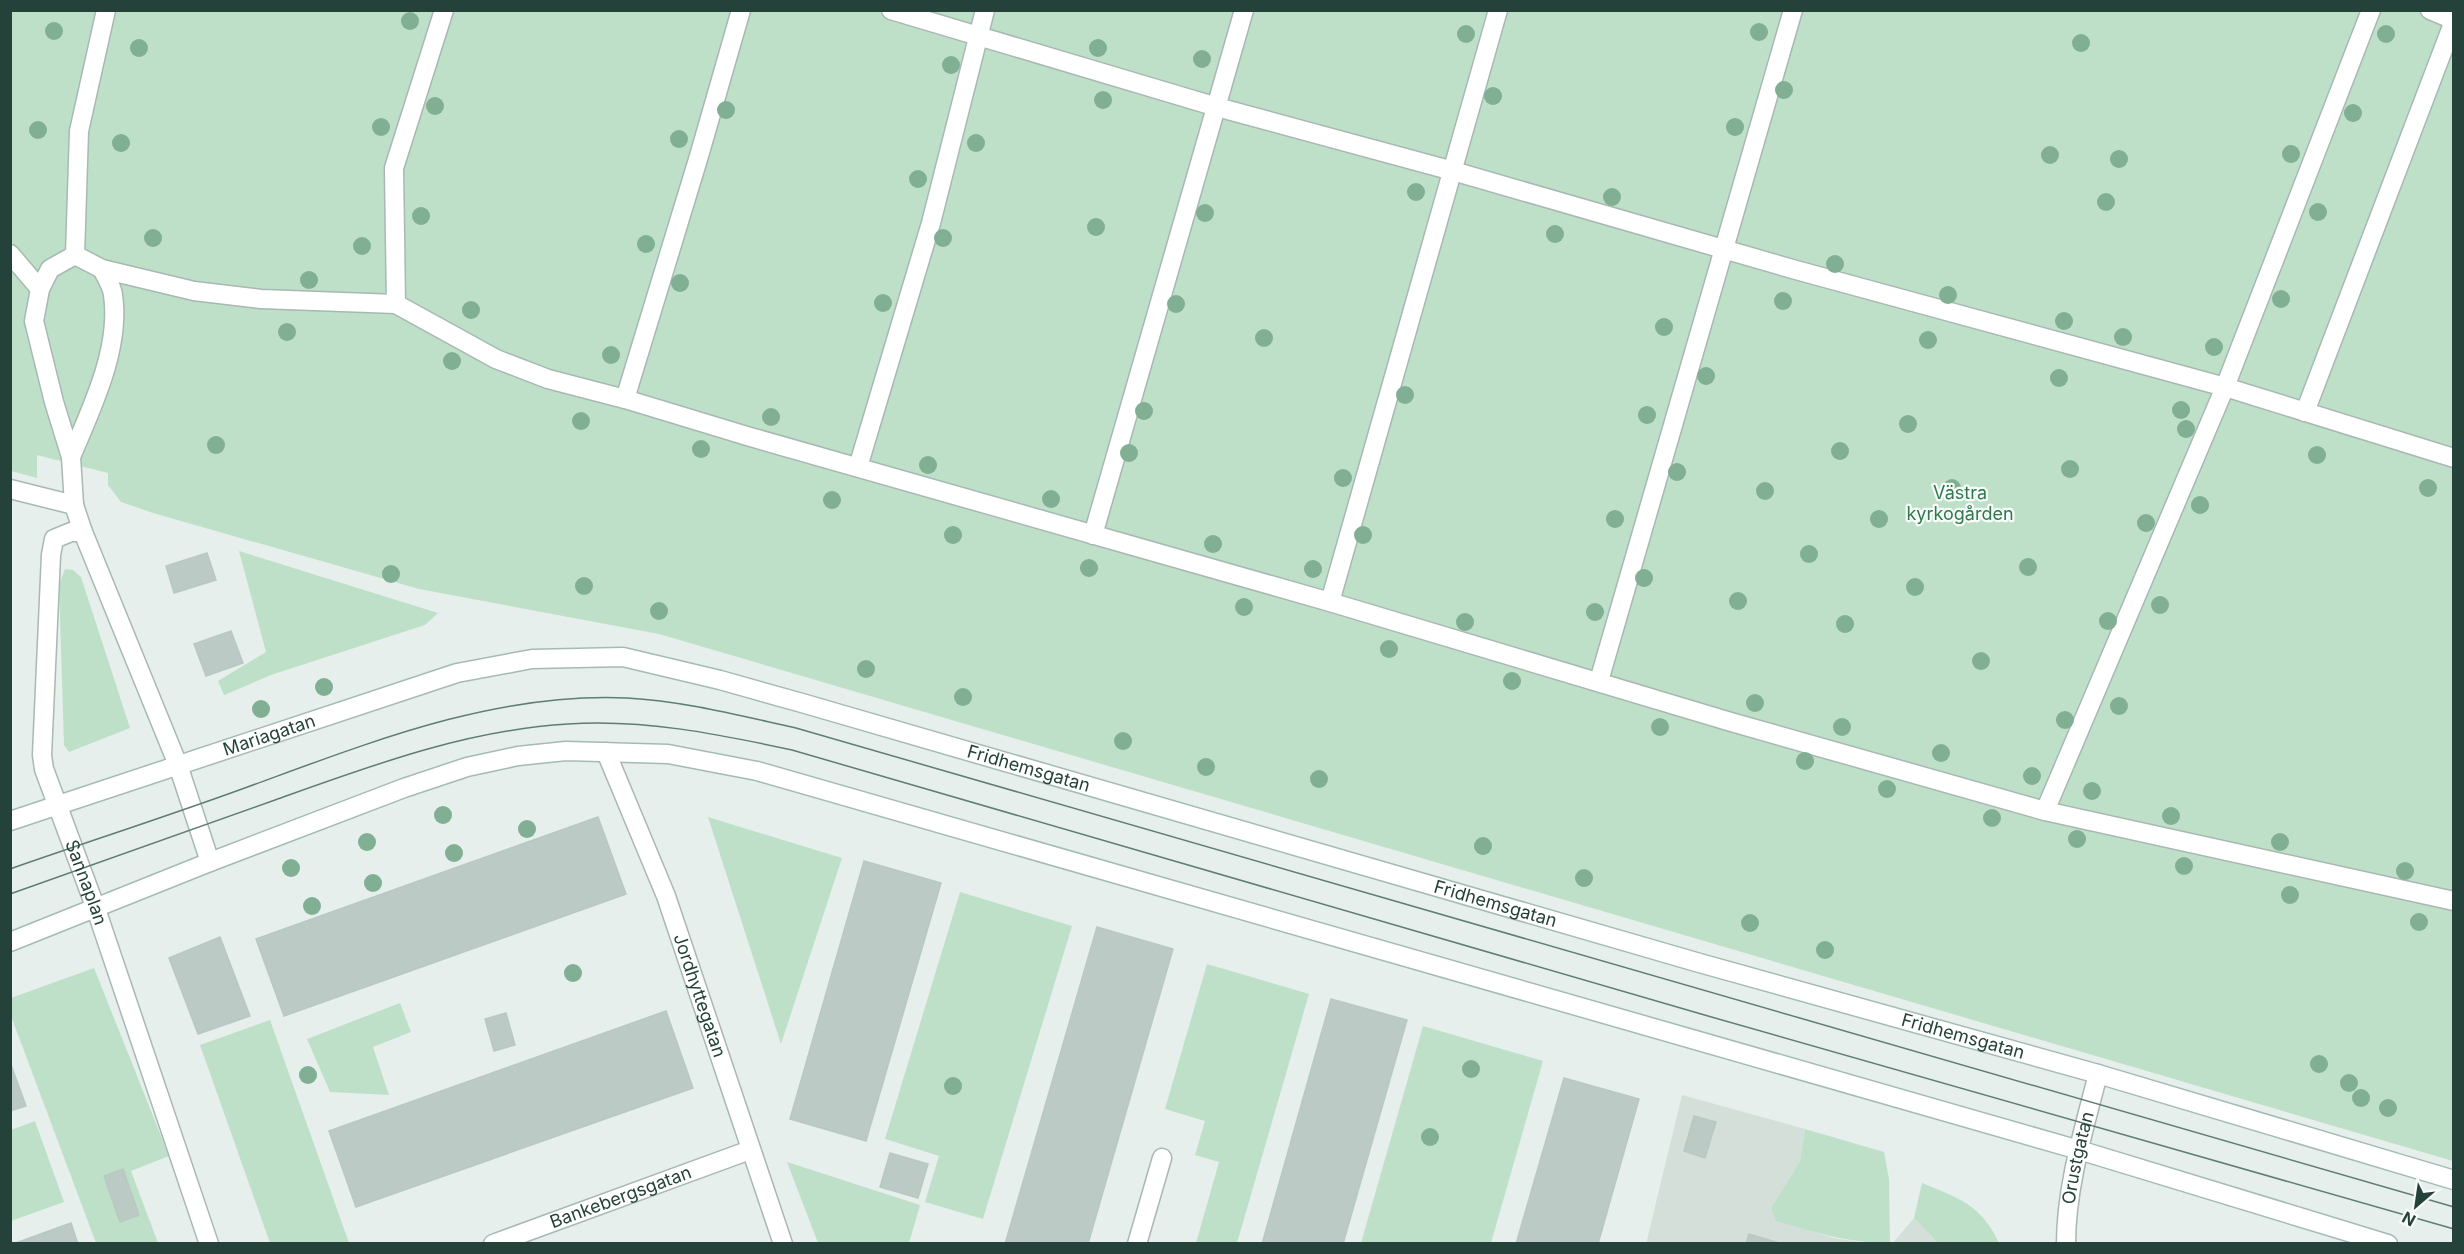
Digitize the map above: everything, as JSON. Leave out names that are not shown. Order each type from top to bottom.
[{"type":"street","points":[[75,255],[80,131],[106,10]]},
{"type":"street","points":[[396,304],[394,168],[444,10]]},
{"type":"street","points":[[625,399],[741,10]]},
{"type":"street","points":[[891,10],[1217,107],[2225,387],[2454,458]]},
{"type":"street","points":[[858,467],[931,223],[985,10]]},
{"type":"street","points":[[1093,535],[1244,10]]},
{"type":"street","points":[[1330,602],[1498,10]]},
{"type":"street","points":[[1599,681],[1793,10]]},
{"type":"street","points":[[2045,811],[2225,387],[2372,10]]},
{"type":"street","points":[[2305,412],[2454,21],[2430,10]]},
{"type":"street","points":[[10,254],[40,289]]},
{"type":"street","points":[[75,255],[102,269],[194,291],[261,299],[396,304],[496,359],[548,379],[625,399],[1330,602],[1743,725],[2045,811],[2454,901]]},
{"type":"street","points":[[75,255],[50,269],[40,289],[34,321],[71,457],[74,506],[178,765],[210,862]]},
{"type":"street","points":[[71,457],[101,384],[115,324],[113,293],[102,269]]},
{"type":"street","points":[[10,489],[74,506]]},
{"type":"street","name":"Sannaplan","points":[[83,532],[71,532],[54,539],[51,555],[42,755],[44,769],[96,909],[209,1244]]},
{"type":"street","name":"Fridhemsgatan","points":[[532,659],[623,657],[720,680],[1673,955],[2098,1074],[2454,1180]]},
{"type":"street","name":"Mariagatan","points":[[10,821],[457,673],[532,659]]},
{"type":"street","points":[[10,942],[210,862],[404,788],[467,767],[518,756],[566,751],[668,754],[757,771],[2079,1150],[2388,1244]]},
{"type":"street","name":"Jordhyttegatan","points":[[606,752],[666,896],[783,1244]]},
{"type":"street","name":"Orustgatan","points":[[2067,1244],[2066,1221],[2079,1150],[2098,1074]]},
{"type":"street","name":"Bankebergsgatan","points":[[493,1244],[750,1150]]},
{"type":"street","points":[[1137,1244],[1162,1158]]},
{"type":"shaded area","points":[[1682,1095],[1805,1129],[1800,1161],[1771,1208],[1776,1220],[1834,1238],[1865,1243],[1646,1244]]},
{"type":"shaded area","points":[[1914,1218],[1938,1243],[1893,1243]]},
{"type":"green space","name":"Västra kyrkogården","points":[[10,11],[2453,11],[2453,1161],[659,634],[419,589],[153,513],[121,502],[108,485],[108,473],[37,455],[37,478],[11,471]]},
{"type":"green space","points":[[239,551],[438,613],[425,625],[271,675],[224,695],[218,681],[266,652]]},
{"type":"green space","points":[[65,569],[73,570],[81,577],[130,728],[69,752],[64,745],[59,585]]},
{"type":"green space","points":[[708,817],[842,858],[781,1044]]},
{"type":"green space","points":[[960,892],[1072,926],[983,1219],[925,1202],[939,1156],[885,1139]]},
{"type":"green space","points":[[1207,964],[1309,994],[1237,1243],[1196,1243],[1219,1162],[1195,1155],[1205,1121],[1165,1109]]},
{"type":"green space","points":[[94,968],[169,1156],[131,1171],[158,1243],[96,1243],[11,1016],[11,998]]},
{"type":"green space","points":[[400,1003],[411,1032],[373,1047],[389,1095],[330,1092],[307,1039]]},
{"type":"green space","points":[[270,1020],[349,1243],[270,1243],[200,1045]]},
{"type":"green space","points":[[1423,1026],[1543,1061],[1491,1243],[1361,1243]]},
{"type":"green space","points":[[35,1121],[64,1202],[11,1221],[11,1130]]},
{"type":"green space","points":[[1805,1129],[1884,1152],[1889,1179],[1890,1243],[1861,1242],[1776,1221],[1771,1208],[1800,1161]]},
{"type":"green space","points":[[787,1162],[920,1205],[909,1243],[818,1243]]},
{"type":"green space","points":[[1922,1183],[1957,1198],[1976,1211],[1992,1230],[1999,1243],[1938,1243],[1914,1218]]},
{"type":"building","points":[[207,553],[216,580],[174,593],[166,566]]},
{"type":"building","points":[[231,631],[243,663],[206,676],[194,644]]},
{"type":"building","points":[[598,817],[626,894],[284,1016],[256,939]]},
{"type":"building","points":[[864,861],[941,883],[866,1141],[790,1119]]},
{"type":"building","points":[[1097,927],[1173,949],[1088,1244],[1005,1244]]},
{"type":"building","points":[[220,937],[250,1016],[198,1034],[169,958]]},
{"type":"building","points":[[1331,999],[1407,1020],[1343,1244],[1262,1244]]},
{"type":"building","points":[[666,1011],[693,1088],[356,1207],[329,1131]]},
{"type":"building","points":[[506,1013],[515,1045],[494,1051],[485,1019]]},
{"type":"building","points":[[10,1062],[26,1106],[10,1111]]},
{"type":"building","points":[[1564,1078],[1639,1099],[1598,1244],[1516,1244]]},
{"type":"building","points":[[1694,1116],[1716,1122],[1705,1158],[1684,1151]]},
{"type":"building","points":[[890,1153],[928,1164],[918,1198],[880,1187]]},
{"type":"building","points":[[123,1169],[139,1215],[120,1222],[104,1176]]},
{"type":"building","points":[[71,1223],[78,1244],[13,1244]]},
{"type":"building","points":[[1749,1234],[1782,1244],[1746,1244]]},
{"type":"tram line","points":[[10,869],[430,724],[527,703],[577,698],[627,698],[670,702],[796,728],[2454,1207]]},
{"type":"tram line","points":[[10,894],[347,775],[456,742],[530,728],[568,724],[625,724],[681,729],[792,750],[1708,1016],[2454,1229]]}]
